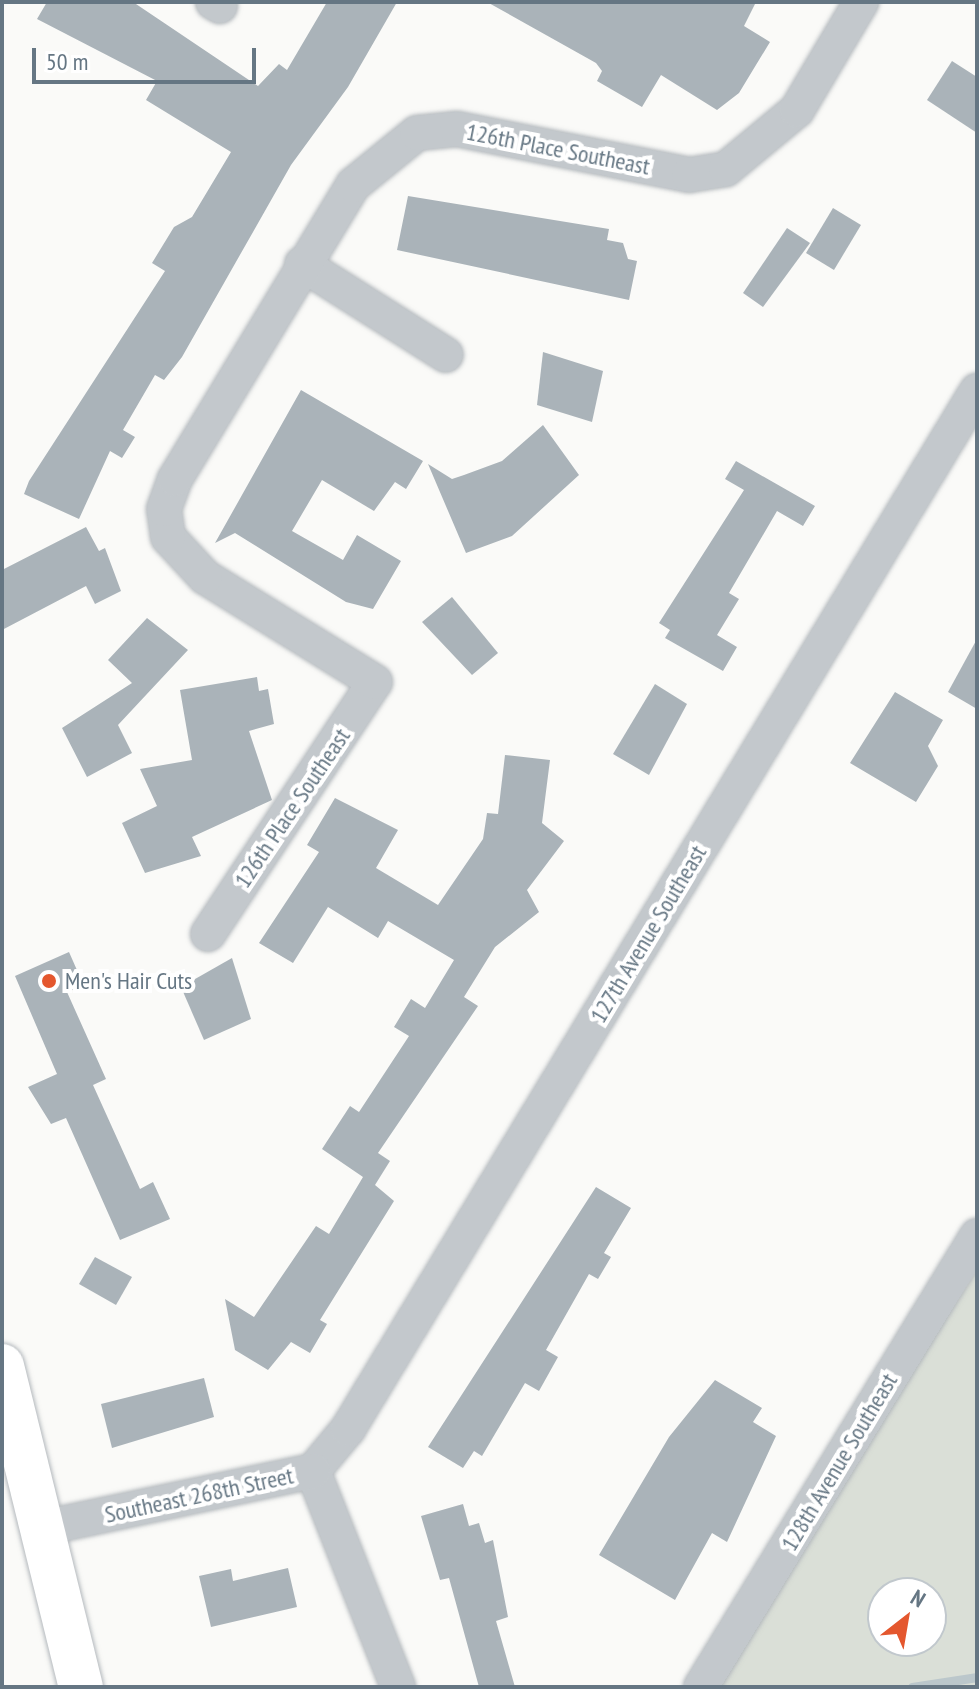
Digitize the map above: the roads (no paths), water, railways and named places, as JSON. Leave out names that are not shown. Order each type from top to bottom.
[{"type":"main road","points":[[2,1366],[47,1527],[81,1687]]},
{"type":"street","name":"126th Place Southeast","points":[[208,934],[375,682],[205,577],[168,537],[164,509],[175,479],[302,264],[353,185],[417,133],[457,129],[689,175],[726,169],[797,110],[861,2]]},
{"type":"street","points":[[302,264],[446,355]]},
{"type":"street","name":"127th Avenue Southeast","points":[[313,1471],[348,1429],[977,391]]},
{"type":"street","name":"128th Avenue Southeast","points":[[701,1687],[977,1236]]},
{"type":"street","name":"Southeast 268th Street","points":[[47,1527],[313,1471],[398,1687]]},
{"type":"waterway","points":[[912,1687],[977,1677]]},
{"type":"place","name":"Men's Hair Cuts","points":[[49,981]]}]
